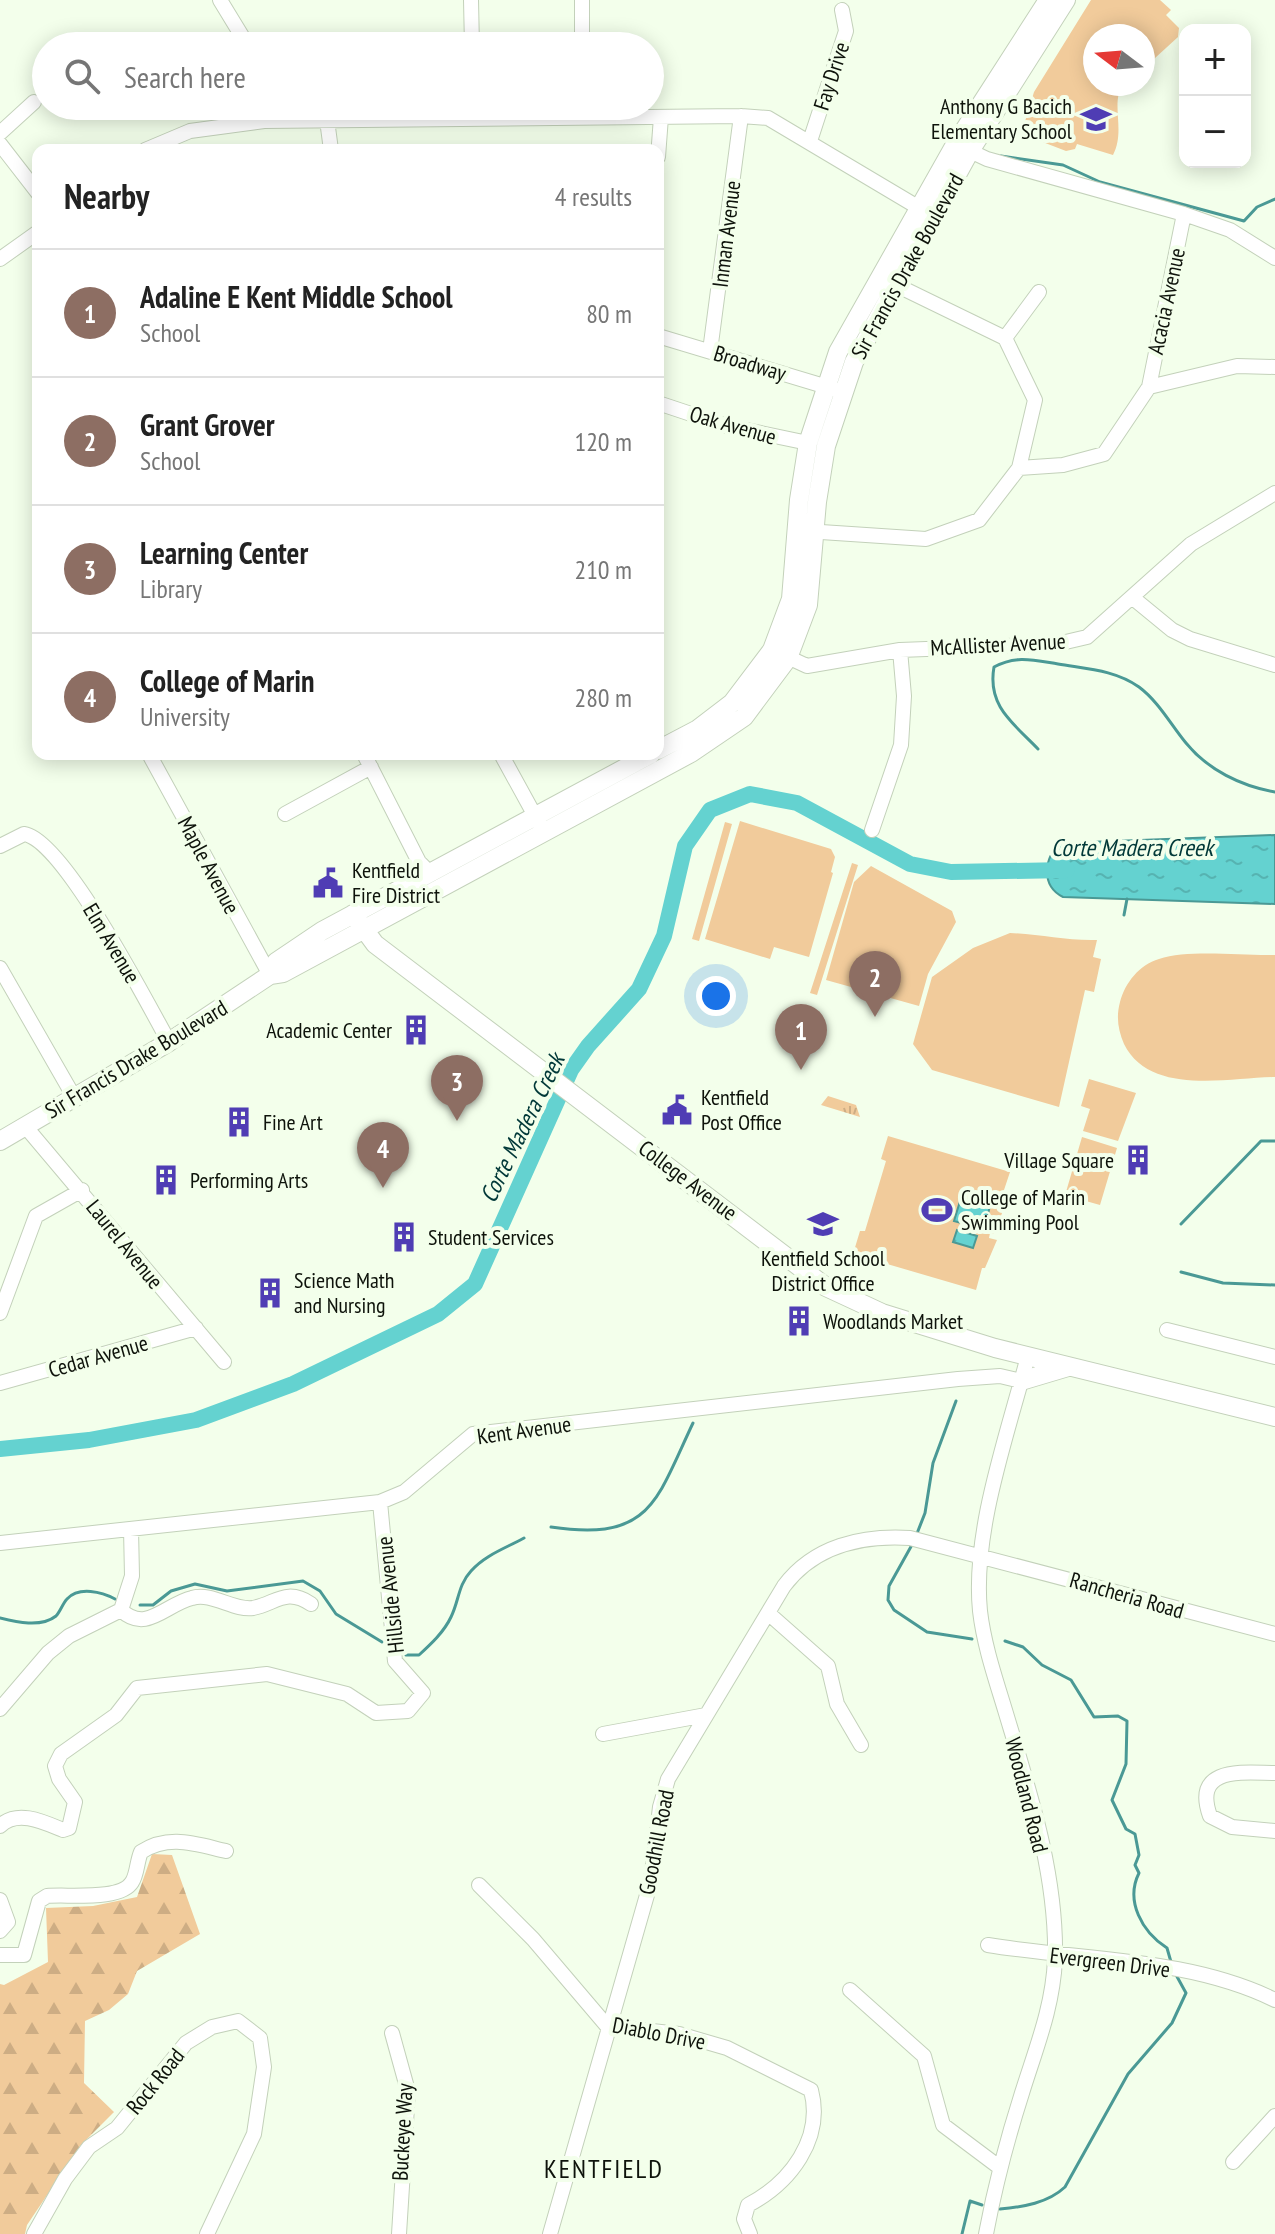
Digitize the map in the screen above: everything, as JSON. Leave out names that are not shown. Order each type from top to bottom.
[{"type":"main road","name":"Sir Francis Drake Boulevard","points":[[664,756],[707,744],[744,717],[808,605],[808,443],[833,389],[894,284],[926,211],[1016,47],[1048,0]]},
{"type":"main road","name":"Sir Francis Drake Boulevard","points":[[806,531],[826,446],[833,389],[853,322],[926,211],[970,151],[1066,0]]},
{"type":"main road","points":[[970,151],[969,138],[1016,47]]},
{"type":"main road","name":"Sir Francis Drake Boulevard","points":[[664,747],[698,729],[732,703],[780,654]]},
{"type":"main road","name":"Sir Francis Drake Boulevard","points":[[358,922],[539,825],[640,762]]},
{"type":"main road","name":"Sir Francis Drake Boulevard","points":[[0,1141],[169,1042],[270,975],[283,973],[430,873],[539,825]]},
{"type":"main road","name":"College Avenue","points":[[358,922],[375,944],[826,1287],[882,1313],[1028,1356],[1275,1417]]},
{"type":"main road","points":[[1021,1381],[1068,1367]]},
{"type":"street","points":[[220,0],[239,32]]},
{"type":"street","points":[[471,0],[472,32]]},
{"type":"street","points":[[582,0],[582,32]]},
{"type":"street","name":"Fay Drive","points":[[810,141],[846,31],[842,10]]},
{"type":"street","points":[[0,133],[32,104]]},
{"type":"street","name":"Inman Avenue","points":[[710,351],[741,116]]},
{"type":"street","points":[[664,117],[768,118],[926,211]]},
{"type":"street","points":[[159,144],[190,131],[237,120]]},
{"type":"street","points":[[327,120],[330,144]]},
{"type":"street","points":[[659,144],[661,120]]},
{"type":"street","points":[[0,144],[32,185]]},
{"type":"street","points":[[970,151],[987,159],[1184,214],[1230,230],[1275,258]]},
{"type":"street","name":"Acacia Avenue","points":[[1149,387],[1184,214]]},
{"type":"street","points":[[0,259],[32,236]]},
{"type":"street","points":[[806,531],[926,539],[979,520],[1019,468],[1035,400],[1005,338],[894,284]]},
{"type":"street","points":[[1005,338],[1039,292]]},
{"type":"street","name":"Broadway","points":[[664,338],[833,389]]},
{"type":"street","points":[[1019,468],[1063,465],[1104,454],[1149,387],[1237,366],[1275,367]]},
{"type":"street","name":"Oak Avenue","points":[[664,405],[727,426],[808,443]]},
{"type":"street","name":"McAllister Avenue","points":[[780,654],[814,665],[900,650],[1057,644],[1087,637],[1191,544],[1275,493]]},
{"type":"street","points":[[1133,598],[1172,630],[1190,639],[1275,665]]},
{"type":"street","points":[[872,830],[901,745],[904,696],[900,650]]},
{"type":"street","name":"Maple Avenue","points":[[152,760],[270,975]]},
{"type":"street","points":[[285,814],[367,760],[419,862],[430,873]]},
{"type":"street","points":[[504,760],[539,825]]},
{"type":"street","name":"Elm Avenue","points":[[0,846],[24,834],[41,839],[93,909],[169,1042]]},
{"type":"street","points":[[0,968],[74,1097]]},
{"type":"street","name":"Laurel Avenue","points":[[25,1126],[224,1362]]},
{"type":"street","points":[[0,1313],[36,1216],[82,1190]]},
{"type":"street","name":"Cedar Avenue","points":[[0,1383],[196,1328]]},
{"type":"street","points":[[1167,1330],[1275,1357]]},
{"type":"street","name":"Woodland Road","points":[[986,2234],[999,2167],[1043,2034],[1052,1993],[1055,1956],[1050,1889],[1036,1818],[984,1634],[979,1594],[980,1553],[1028,1356]]},
{"type":"street","name":"Kent Avenue","points":[[0,1543],[380,1502],[404,1492],[473,1434],[958,1379],[1000,1376],[1021,1381]]},
{"type":"street","name":"Hillside Avenue","points":[[0,1826],[12,1818],[25,1818],[63,1830],[69,1828],[75,1802],[59,1779],[55,1766],[61,1754],[116,1715],[137,1688],[267,1674],[347,1694],[376,1713],[408,1711],[423,1693],[395,1661],[380,1502]]},
{"type":"street","points":[[0,1709],[48,1653],[69,1636],[121,1610],[132,1576],[131,1529]]},
{"type":"street","name":"Goodhill Road","points":[[550,2234],[607,2026],[651,1881],[660,1807],[668,1779],[768,1613],[793,1575],[825,1552],[877,1537],[916,1538],[980,1553]]},
{"type":"street","name":"Rancheria Road","points":[[980,1553],[1275,1634]]},
{"type":"street","points":[[121,1610],[131,1620],[150,1619],[194,1597],[252,1608],[279,1596],[303,1599],[311,1604]]},
{"type":"street","points":[[768,1613],[828,1666],[837,1704],[861,1745]]},
{"type":"street","points":[[603,1734],[706,1715]]},
{"type":"street","points":[[1275,1773],[1224,1773],[1213,1783],[1207,1802],[1210,1816],[1222,1824],[1275,1831]]},
{"type":"street","points":[[0,1955],[24,1955],[39,1901],[47,1896],[111,1895],[124,1890],[133,1881],[141,1852],[155,1843],[173,1840],[226,1851]]},
{"type":"street","name":"Diablo Drive","points":[[479,1885],[533,1939],[607,2026],[679,2034],[727,2048],[811,2090],[815,2126],[801,2158],[770,2194],[748,2205],[744,2219],[750,2234]]},
{"type":"street","points":[[0,1900],[8,1922],[0,1931]]},
{"type":"street","name":"Evergreen Drive","points":[[988,1945],[1055,1956],[1173,1968],[1232,1982],[1275,2000]]},
{"type":"street","points":[[850,1990],[924,2056],[943,2125],[999,2167]]},
{"type":"street","name":"Rock Road","points":[[34,2234],[65,2179],[89,2147],[117,2128],[186,2043],[212,2027],[238,2021],[260,2038],[264,2067],[254,2134],[207,2234]]},
{"type":"street","name":"Buckeye Way","points":[[392,2033],[408,2091],[399,2234]]},
{"type":"street","points":[[1233,2162],[1275,2116]]},
{"type":"green space","points":[[1091,0],[1160,0],[1171,10],[1166,15],[1179,28],[1178,37],[1155,58],[1155,24],[1083,24],[1083,96],[1118,96],[1118,136],[1113,155],[1077,144],[1075,149],[1066,151],[1027,136],[1023,128],[1034,92]]},
{"type":"green space","points":[[740,821],[831,849],[835,857],[833,873],[809,957],[774,947],[770,959],[705,939]]},
{"type":"green space","points":[[725,822],[732,824],[699,941],[692,939]]},
{"type":"green space","points":[[852,863],[858,865],[817,995],[810,993]]},
{"type":"green space","points":[[871,866],[952,911],[956,922],[928,974],[919,1006],[826,980],[854,882]]},
{"type":"green space","points":[[1010,933],[1097,940],[1093,957],[1101,959],[1094,992],[1085,990],[1059,1107],[932,1070],[913,1044],[932,977],[973,948]]},
{"type":"green space","points":[[1185,954],[1275,955],[1275,1077],[1213,1081],[1171,1078],[1152,1071],[1136,1060],[1124,1044],[1118,1023],[1120,1002],[1129,982],[1145,966],[1159,959]]},
{"type":"green space","points":[[1089,1079],[1136,1093],[1118,1141],[1083,1131],[1090,1109],[1081,1106]]},
{"type":"green space","points":[[828,1096],[856,1105],[860,1117],[821,1105]]},
{"type":"green space","name":"College of Marin Swimming Pool","points":[[888,1136],[1010,1172],[1001,1199],[1006,1201],[1000,1219],[1003,1220],[994,1234],[990,1233],[989,1238],[997,1240],[985,1268],[982,1268],[976,1290],[853,1254],[860,1231],[865,1231],[886,1161],[881,1159]]},
{"type":"green space","points":[[1082,1137],[1117,1148],[1100,1205],[1068,1196],[1066,1192]]},
{"type":"green space","points":[[152,1854],[172,1855],[200,1934],[137,1971],[128,1994],[109,2010],[85,2021],[84,2083],[114,2112],[80,2146],[27,2225],[25,2234],[0,2234],[0,1984],[4,1985],[48,1962],[46,1908],[93,1906],[137,1897]]},
{"type":"water","name":"Corte Madera Creek","points":[[1275,835],[1275,904],[1063,897],[1048,879],[1048,864],[1061,843]]},
{"type":"water","points":[[961,1198],[990,1206],[984,1229],[954,1221]]},
{"type":"water","points":[[957,1230],[977,1236],[973,1248],[953,1242]]},
{"type":"waterway","points":[[1001,156],[1063,165],[1100,182],[1244,221],[1257,207],[1275,199]]},
{"type":"waterway","points":[[1038,749],[1011,722],[998,703],[994,693],[994,667],[1010,661],[1033,660],[1090,669],[1130,681],[1159,707],[1204,761],[1238,781],[1275,792]]},
{"type":"waterway","name":"Corte Madera Creek","points":[[0,1449],[89,1440],[196,1420],[293,1384],[438,1314],[475,1284],[571,1070],[588,1046],[639,989],[664,936],[685,846],[710,810],[750,794],[797,803],[910,864],[951,872],[1067,870]]},
{"type":"waterway","points":[[1124,915],[1127,899]]},
{"type":"waterway","points":[[1181,1224],[1261,1141],[1275,1141]]},
{"type":"waterway","points":[[1181,1272],[1223,1283],[1275,1285]]},
{"type":"waterway","points":[[916,1536],[925,1513],[933,1463],[956,1401]]},
{"type":"waterway","points":[[551,1527],[584,1530],[610,1528],[630,1521],[646,1510],[669,1474],[693,1423]]},
{"type":"waterway","points":[[406,1655],[419,1655],[441,1633],[451,1617],[467,1576],[477,1565],[524,1538]]},
{"type":"waterway","points":[[913,1543],[889,1586],[888,1600],[894,1610],[927,1632],[972,1639]]},
{"type":"waterway","points":[[140,1605],[153,1605],[171,1591],[195,1584],[227,1591],[303,1581],[320,1591],[336,1614],[382,1642]]},
{"type":"waterway","points":[[0,1618],[28,1623],[50,1620],[72,1595],[84,1591],[115,1599]]},
{"type":"waterway","points":[[1005,1641],[1023,1647],[1042,1665],[1071,1680],[1094,1717],[1118,1716],[1127,1721],[1126,1764],[1112,1800],[1126,1829],[1135,1834],[1139,1855],[1135,1865],[1139,1873],[1134,1894],[1138,1915],[1150,1933],[1167,1948],[1171,1962]]},
{"type":"waterway","points":[[1000,2209],[1043,2200],[1065,2187],[1128,2074],[1172,2023],[1186,1993],[1175,1973]]},
{"type":"waterway","points":[[962,2234],[970,2201],[982,2205]]},
{"type":"place","name":"Anthony G Bacich Elementary School","points":[[1096,119]]},
{"type":"place","name":"Kentfield Fire District","points":[[328,883]]},
{"type":"place","name":"Grant Grover","points":[[875,1017]]},
{"type":"place","name":"Academic Center","points":[[416,1030]]},
{"type":"place","name":"Adaline E Kent Middle School","points":[[801,1070]]},
{"type":"place","name":"Kentfield Post Office","points":[[677,1110]]},
{"type":"place","name":"Learning Center","points":[[457,1121]]},
{"type":"place","name":"Fine Art","points":[[239,1122]]},
{"type":"place","name":"Village Square","points":[[1138,1160]]},
{"type":"place","name":"Performing Arts","points":[[166,1180]]},
{"type":"place","name":"College of Marin","points":[[383,1188]]},
{"type":"place","name":"College of Marin Swimming Pool","points":[[937,1210]]},
{"type":"place","name":"Kentfield School District Office","points":[[823,1224]]},
{"type":"place","name":"Student Services","points":[[404,1237]]},
{"type":"place","name":"Science Math and Nursing","points":[[270,1293]]},
{"type":"place","name":"Woodlands Market","points":[[799,1321]]},
{"type":"district","name":"KENTFIELD","points":[[604,2168]]}]
